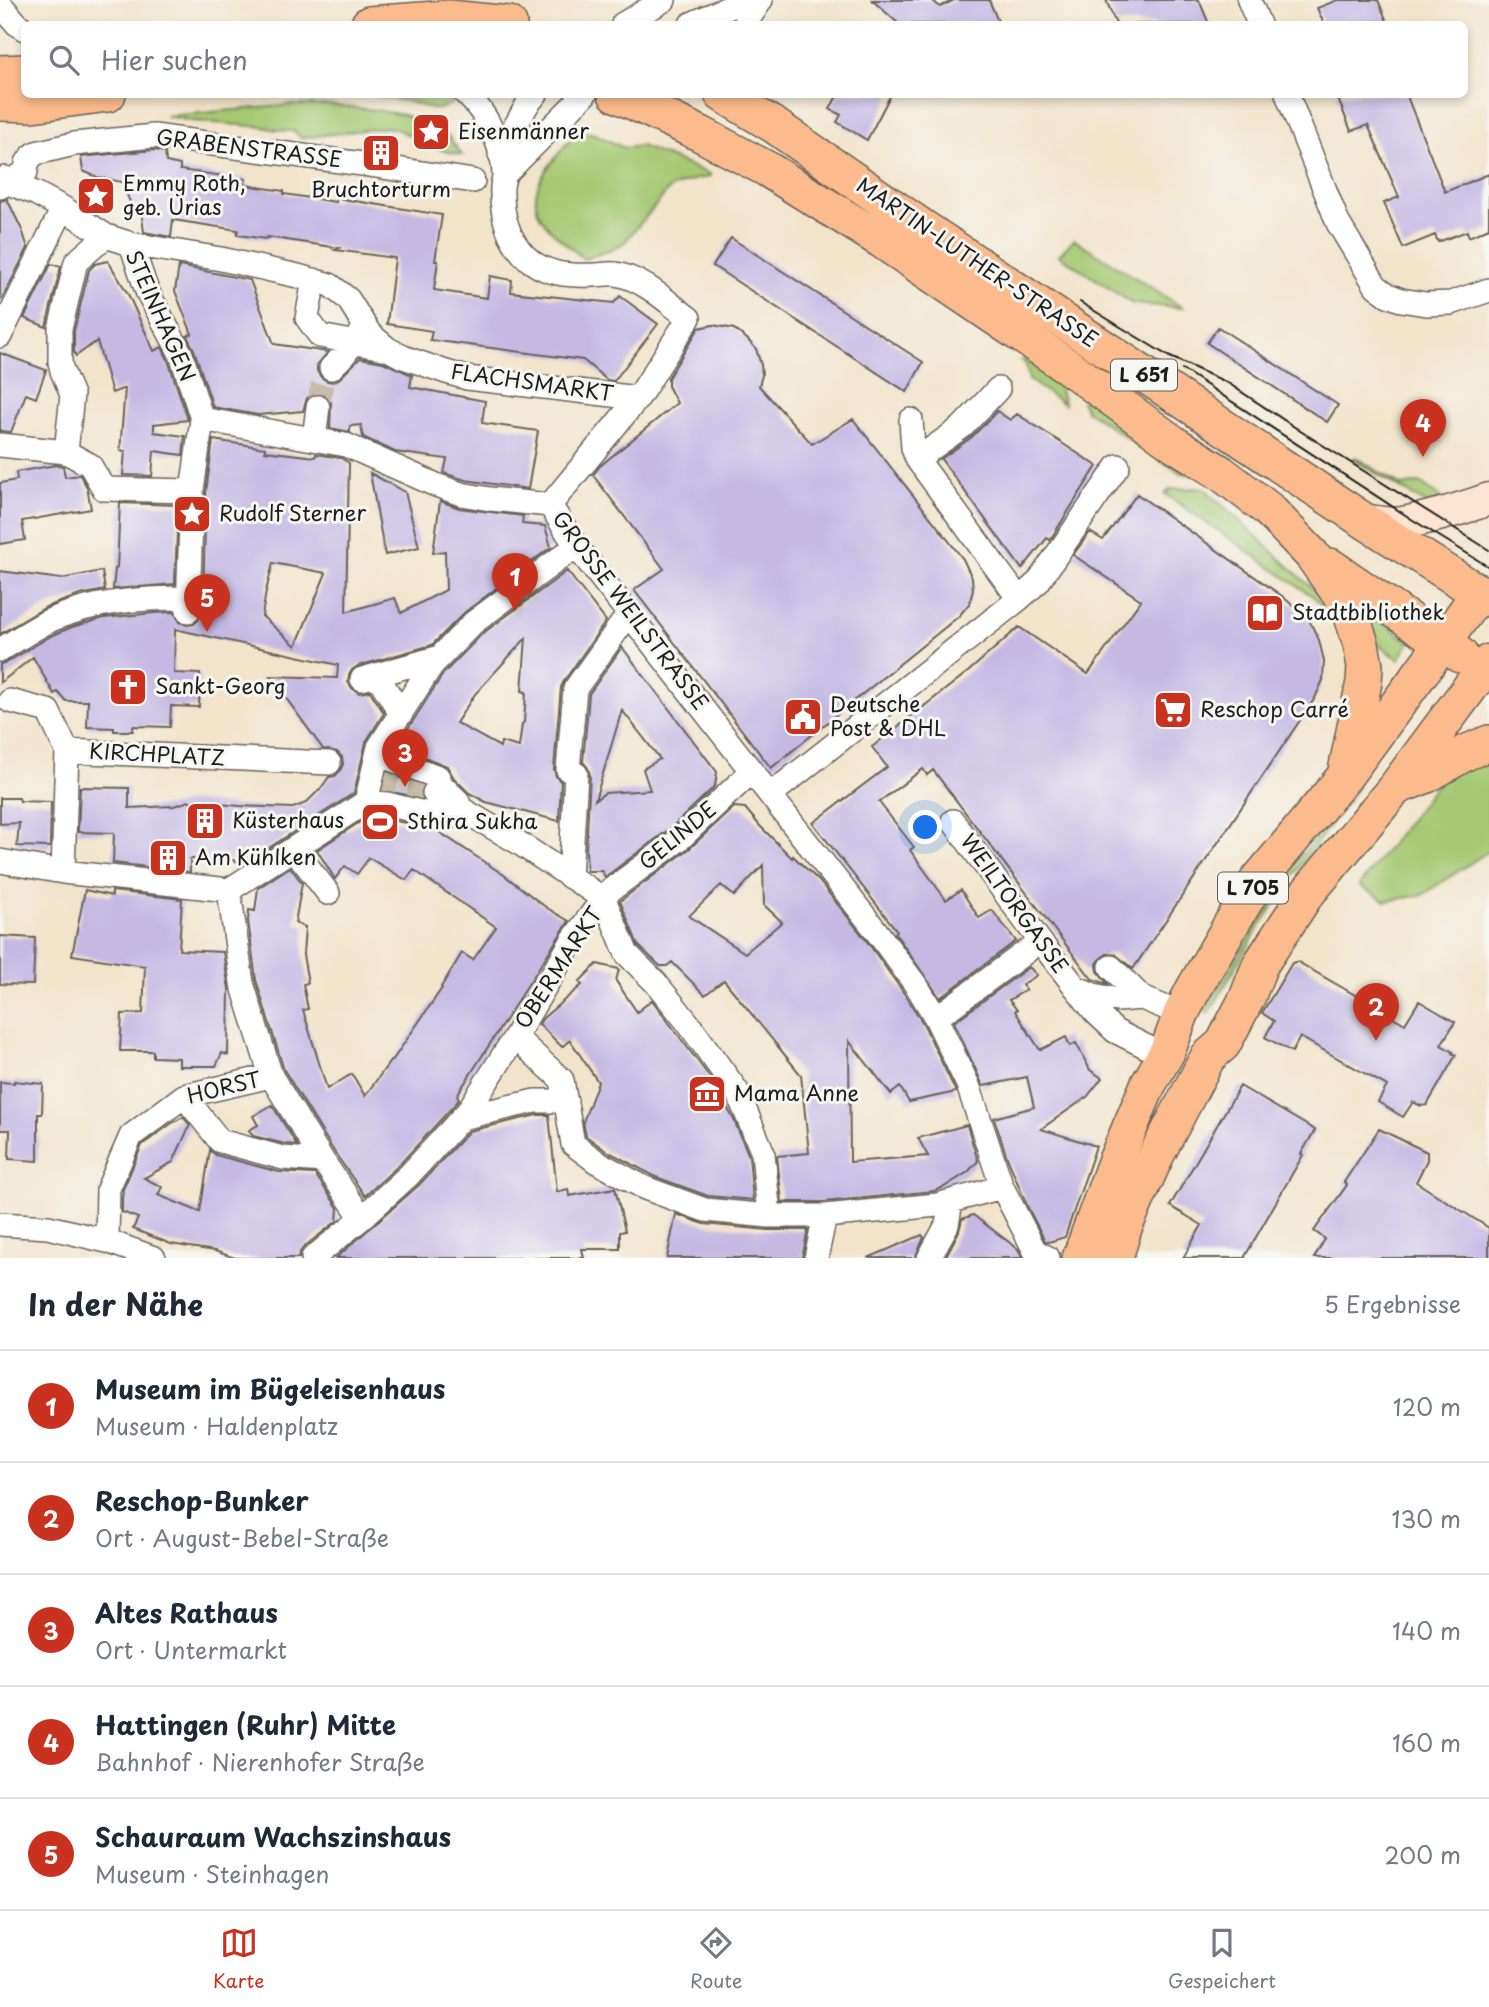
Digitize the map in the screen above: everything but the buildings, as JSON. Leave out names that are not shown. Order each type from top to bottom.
[{"type":"main road","points":[[409,21],[449,18],[479,21]]},
{"type":"main road","points":[[0,72],[21,72]]},
{"type":"main road","points":[[0,103],[32,103],[74,98]]},
{"type":"main road","name":"MARTIN-LUTHER-STRASSE","points":[[625,98],[767,169],[881,240],[1070,368],[1268,509],[1312,555],[1349,607],[1363,652],[1364,682],[1345,776]]},
{"type":"main road","name":"MARTIN-LUTHER-STRASSE","points":[[729,98],[775,126],[948,245],[1363,520],[1486,590],[1442,642]]},
{"type":"main road","name":"L 651","points":[[1363,520],[1403,523],[1462,509],[1489,499]]},
{"type":"main road","name":"MARTIN-LUTHER-STRASSE","points":[[1312,555],[1487,670]]},
{"type":"main road","name":"L 705","points":[[1080,1258],[1147,1085],[1167,1052],[1181,1014],[1256,883],[1345,776],[1442,642]]},
{"type":"main road","name":"L 705","points":[[1115,1258],[1124,1228],[1156,1156],[1209,1057],[1223,1044],[1247,998],[1259,965],[1305,896],[1396,787],[1487,670]]},
{"type":"main road","points":[[1396,787],[1427,775],[1465,753],[1489,743]]},
{"type":"main road","points":[[1181,1014],[1209,1057]]},
{"type":"main road","points":[[1167,1052],[1209,1057]]},
{"type":"street","points":[[628,21],[664,0]]},
{"type":"street","points":[[698,21],[747,0]]},
{"type":"street","points":[[747,21],[761,0]]},
{"type":"street","points":[[1252,1],[1258,21]]},
{"type":"street","points":[[0,4],[21,26]]},
{"type":"street","name":"GROSSE WEILSTRASSE","points":[[469,98],[486,118],[494,134],[502,165],[505,224],[514,243],[526,257],[542,269],[563,275],[615,274],[638,282],[689,318],[638,398],[550,505],[576,546],[630,612],[918,988],[936,1018],[968,1085],[1002,1187],[1035,1251],[1048,1258]]},
{"type":"street","name":"GROSSE WEILSTRASSE","points":[[502,165],[527,105],[533,98]]},
{"type":"street","points":[[502,165],[580,98]]},
{"type":"street","points":[[759,98],[775,126]]},
{"type":"street","points":[[1289,98],[1338,223],[1376,286],[1401,300],[1426,304],[1451,303],[1489,290]]},
{"type":"street","name":"GRABENSTRASSE","points":[[3,179],[26,172],[30,157],[36,153],[74,144],[154,135],[473,181]]},
{"type":"street","name":"STEINHAGEN","points":[[0,650],[50,621],[92,606],[142,598],[188,604],[192,491],[202,419],[181,354],[147,291],[131,244],[106,236],[63,208],[3,179]]},
{"type":"street","points":[[0,336],[63,208]]},
{"type":"street","points":[[55,265],[106,236]]},
{"type":"street","points":[[66,452],[72,395],[60,362],[60,329],[76,262],[106,236]]},
{"type":"street","name":"FLACHSMARKT","points":[[131,244],[221,259],[330,285],[348,299],[360,335],[376,340],[403,357],[446,372],[467,378],[638,398]]},
{"type":"street","points":[[314,280],[307,318],[320,336],[360,335]]},
{"type":"street","points":[[331,368],[360,335]]},
{"type":"street","points":[[917,459],[962,427],[998,389]]},
{"type":"street","points":[[314,439],[318,407]]},
{"type":"street","points":[[202,419],[346,444],[461,494],[550,505]]},
{"type":"street","points":[[911,420],[913,447],[917,459],[1019,599]]},
{"type":"street","points":[[0,445],[66,452],[90,465],[104,489],[192,491]]},
{"type":"street","points":[[770,795],[1038,582],[1118,466]]},
{"type":"street","points":[[0,861],[63,872],[229,890],[294,849],[369,784],[379,747],[432,665],[473,623],[576,546]]},
{"type":"street","points":[[570,877],[576,774],[568,770],[575,689],[630,612]]},
{"type":"street","points":[[401,714],[370,677],[440,657]]},
{"type":"street","name":"KIRCHPLATZ","points":[[10,701],[48,711],[67,751],[329,763]]},
{"type":"street","points":[[379,747],[390,759],[438,776],[442,786],[475,817]]},
{"type":"street","points":[[63,872],[67,751]]},
{"type":"street","name":"GELINDE","points":[[604,899],[608,892],[681,838],[751,772]]},
{"type":"street","points":[[369,784],[387,804],[424,813],[475,817]]},
{"type":"street","points":[[434,793],[604,899],[627,954],[656,983],[737,1091],[763,1153],[769,1216]]},
{"type":"street","name":"WEILTORGASSE","points":[[953,821],[1094,1011],[1115,1031],[1149,1048],[1167,1052]]},
{"type":"street","points":[[294,849],[328,892]]},
{"type":"street","points":[[229,890],[242,983],[271,1076],[362,1218]]},
{"type":"street","name":"OBERMARKT","points":[[313,1258],[409,1175],[465,1114],[574,938],[604,899]]},
{"type":"street","points":[[936,1018],[1027,951]]},
{"type":"street","name":"WEILTORGASSE","points":[[1111,967],[1142,998],[1181,1014]]},
{"type":"street","name":"WEILTORGASSE","points":[[1075,987],[1117,1000],[1142,998]]},
{"type":"street","name":"OBERMARKT","points":[[515,1037],[562,1080],[573,1144],[597,1162],[645,1188],[705,1210],[769,1216],[825,1216],[937,1205],[1002,1187]]},
{"type":"street","name":"HORST","points":[[107,1241],[108,1189],[131,1136],[184,1096],[271,1076]]},
{"type":"street","points":[[184,1096],[220,1142],[282,1158],[323,1161]]},
{"type":"street","points":[[465,1114],[535,1101],[566,1101]]},
{"type":"street","points":[[929,1258],[947,1225],[951,1202]]},
{"type":"street","points":[[816,1258],[825,1216]]},
{"type":"street","points":[[0,1224],[48,1227],[107,1241],[154,1258]]},
{"type":"green space","points":[[387,98],[457,100],[440,109]]},
{"type":"green space","points":[[290,105],[329,105],[404,115],[445,132],[462,155],[444,151],[387,127],[301,138],[294,131],[166,116]]},
{"type":"green space","points":[[584,132],[595,134],[624,148],[641,146],[710,174],[709,177],[670,188],[625,242],[584,259],[546,225],[536,203],[537,190],[556,157],[568,142]]},
{"type":"green space","points":[[1074,239],[1183,308],[1133,304],[1059,255]]},
{"type":"green space","points":[[1021,360],[1029,361],[1056,376],[1064,404],[1029,380],[1026,364]]},
{"type":"green space","points":[[1084,397],[1188,474],[1180,473],[1086,410],[1082,403]]},
{"type":"green space","points":[[1355,457],[1402,486],[1420,483],[1445,501],[1428,505],[1353,459]]},
{"type":"green space","points":[[1204,488],[1335,609],[1338,627],[1315,598],[1165,494],[1171,489]]},
{"type":"green space","points":[[1363,610],[1410,642],[1399,659],[1374,642]]},
{"type":"green space","points":[[1489,754],[1489,851],[1422,895],[1386,901],[1359,886],[1440,780]]},
{"type":"green space","points":[[1358,787],[1291,879],[1207,1014],[1205,1010],[1289,870]]},
{"type":"tunnel","points":[[318,407],[324,375],[331,368]]},
{"type":"tunnel","points":[[375,780],[434,793]]},
{"type":"tram line","points":[[1080,302],[1168,356],[1228,383],[1489,550]]},
{"type":"tram line","points":[[1182,369],[1489,567]]},
{"type":"place","name":"Eisenmänner","points":[[431,132]]},
{"type":"place","name":"Bruchtorturm","points":[[381,153]]},
{"type":"place","name":"Emmy Roth, geb. Urias","points":[[96,196]]},
{"type":"place","name":"Hattingen (Ruhr) Mitte","points":[[1423,457]]},
{"type":"place","name":"Rudolf Sterner","points":[[192,514]]},
{"type":"place","name":"Museum im Bügeleisenhaus","points":[[515,611]]},
{"type":"place","name":"Stadtbibliothek","points":[[1265,613]]},
{"type":"place","name":"Schauraum Wachszinshaus","points":[[207,632]]},
{"type":"place","name":"Sankt-Georg","points":[[128,687]]},
{"type":"place","name":"Reschop Carré","points":[[1173,710]]},
{"type":"place","name":"Deutsche Post & DHL","points":[[803,717]]},
{"type":"place","name":"Altes Rathaus","points":[[405,787]]},
{"type":"place","name":"Küsterhaus","points":[[205,821]]},
{"type":"place","name":"Sthira Sukha","points":[[380,822]]},
{"type":"place","name":"Am Kühlken","points":[[168,858]]},
{"type":"place","name":"Reschop-Bunker","points":[[1376,1041]]},
{"type":"place","name":"Mama Anne","points":[[707,1094]]}]
